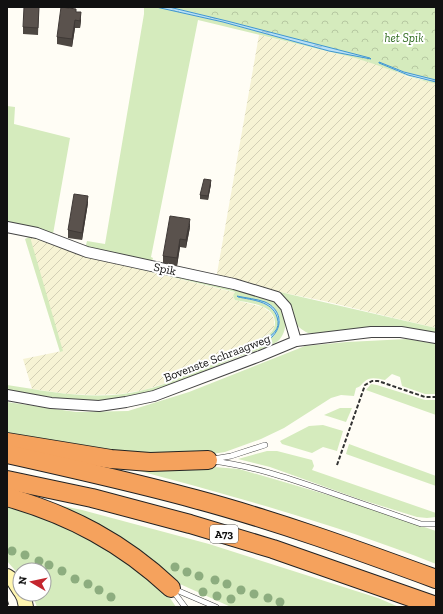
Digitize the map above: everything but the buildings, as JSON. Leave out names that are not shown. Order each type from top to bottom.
[{"type":"highway","points":[[7,442],[111,459],[150,462],[208,460]]},
{"type":"highway","name":"A73","points":[[7,454],[196,499],[281,525],[436,579]]},
{"type":"highway","name":"A73","points":[[7,480],[92,498],[197,526],[273,549],[436,606]]},
{"type":"highway","points":[[7,497],[63,517],[106,538],[137,558],[171,588]]},
{"type":"street","name":"Spik","points":[[7,227],[37,233],[87,252],[234,284],[277,297],[286,307],[296,341]]},
{"type":"street","name":"Bovenste Schraagweg","points":[[7,395],[51,403],[99,406],[154,396],[296,341],[371,332],[401,332],[436,338]]},
{"type":"lane","points":[[208,460],[231,456],[265,445]]},
{"type":"lane","points":[[208,460],[260,470],[421,524],[436,524]]},
{"type":"lane","points":[[171,588],[184,607]]},
{"type":"lane","points":[[171,588],[216,607]]},
{"type":"path","points":[[337,465],[365,385],[372,381],[378,381],[425,397],[436,397]]},
{"type":"path","points":[[7,600],[9,607]]},
{"type":"shaded area","points":[[259,35],[377,64],[408,77],[436,84],[436,328],[324,301],[216,279]]},
{"type":"shaded area","points":[[29,237],[97,259],[237,293],[233,296],[235,300],[263,307],[271,313],[274,319],[274,328],[265,337],[225,353],[222,360],[178,379],[144,390],[120,394],[95,395],[68,394],[32,389],[23,359],[62,351]]},
{"type":"green space","points":[[144,7],[157,7],[223,22],[329,51],[334,49],[169,7],[436,7],[436,80],[423,78],[396,69],[396,71],[419,79],[436,82],[436,84],[415,79],[355,58],[198,20],[151,257],[153,258],[152,261],[85,249],[87,241],[105,244]]},
{"type":"green space","name":"het Spik","points":[[170,7],[436,7],[436,79],[197,12]]},
{"type":"green space","points":[[7,106],[15,107],[14,124],[70,138],[53,234],[59,236],[59,239],[7,225]]},
{"type":"green space","points":[[27,236],[32,236],[193,280],[270,297],[279,304],[285,313],[286,321],[283,334],[278,341],[269,346],[179,382],[135,396],[91,401],[49,397],[7,390],[7,385],[58,393],[93,396],[127,394],[144,390],[174,380],[222,360],[226,352],[271,333],[275,324],[274,316],[270,311],[260,305],[235,300],[233,296],[235,292],[97,259],[30,237],[63,351],[60,352],[25,239],[29,237]],"holes":[[[259,301],[266,303],[277,312],[280,320],[275,334],[267,340],[228,354],[260,342],[275,332],[278,325],[277,317],[271,308]]]},
{"type":"green space","points":[[232,281],[436,328],[436,334],[308,333],[296,324],[286,305]]},
{"type":"green space","points":[[407,339],[436,344],[436,394],[425,394],[402,386],[400,377],[392,374],[385,380],[374,378],[369,379],[356,388],[354,396],[341,395],[331,398],[284,428],[261,439],[225,452],[193,457],[130,456],[7,433],[7,402],[76,412],[128,411],[189,392],[305,346]]},
{"type":"green space","points":[[371,384],[425,400],[436,400],[436,415],[366,390]]},
{"type":"green space","points":[[340,408],[352,408],[346,422],[324,415]]},
{"type":"green space","points":[[323,425],[343,431],[337,451],[323,447],[312,453],[282,444],[280,441],[309,426]]},
{"type":"green space","points":[[349,444],[436,476],[436,486],[346,454]]},
{"type":"green space","points":[[267,451],[277,451],[312,460],[314,466],[312,470],[436,513],[436,517],[417,517],[359,499],[270,467],[238,459]]},
{"type":"green space","points":[[214,467],[239,469],[345,500],[436,531],[436,564],[322,523],[129,468]]},
{"type":"green space","points":[[34,500],[82,510],[209,544],[378,598],[399,607],[231,607],[171,580]]},
{"type":"green space","points":[[7,503],[30,509],[116,551],[166,592],[176,607],[37,607],[35,602],[52,602],[52,562],[12,562],[12,567],[7,561]]},
{"type":"water","points":[[156,7],[169,7],[227,21],[371,59],[329,51],[223,22]]},
{"type":"water","points":[[379,62],[404,72],[436,80],[436,82],[408,75]]},
{"type":"water","points":[[237,296],[262,301],[270,305],[277,313],[279,323],[278,328],[271,338],[228,354],[268,337],[275,332],[278,325],[277,317],[271,308],[266,304]]}]
